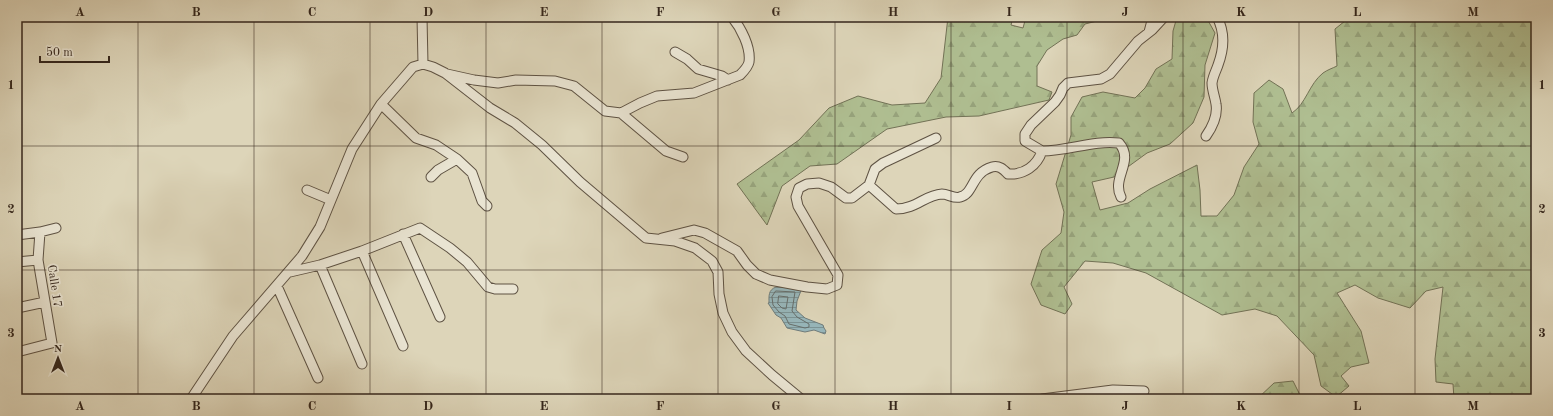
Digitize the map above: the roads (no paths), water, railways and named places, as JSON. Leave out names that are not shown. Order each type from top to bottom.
[{"type":"street","points":[[422,17],[423,64]]},
{"type":"street","points":[[621,113],[657,96],[694,93],[740,75],[745,70],[749,61],[747,46],[739,25],[732,17]]},
{"type":"street","points":[[1148,33],[1153,17]]},
{"type":"street","points":[[1121,198],[1118,191],[1118,186],[1119,177],[1124,167],[1125,156],[1123,147],[1119,143],[1094,143],[1079,147],[1042,151],[1025,141],[1025,134],[1031,125],[1055,102],[1063,88],[1068,83],[1101,79],[1110,74],[1138,41],[1164,17]]},
{"type":"street","points":[[1206,136],[1214,123],[1216,114],[1216,103],[1212,83],[1219,63],[1224,36],[1222,27],[1217,17]]},
{"type":"street","points":[[675,52],[687,59],[698,69],[722,76],[728,80]]},
{"type":"street","points":[[191,399],[233,336],[278,286],[302,256],[320,227],[352,149],[381,104],[412,67],[423,64],[433,67],[445,74],[490,108],[515,123],[542,145],[580,182],[646,238],[675,241],[695,248],[712,261],[718,272],[722,313],[732,332],[746,351],[801,399]]},
{"type":"street","points":[[445,74],[498,83],[516,80],[556,81],[574,86],[605,111],[621,113],[666,151],[682,156]]},
{"type":"street","points":[[381,104],[416,138],[436,144],[472,172],[482,201],[487,206]]},
{"type":"street","points":[[659,239],[694,230],[705,233],[737,251],[747,265],[756,274],[770,280],[827,289],[837,285],[838,275],[798,206],[796,198],[799,188],[807,184],[819,183],[831,187],[846,198],[852,198],[868,186],[875,169],[883,163],[936,138]]},
{"type":"street","points":[[868,186],[896,209],[906,209],[932,196],[944,194],[960,197],[969,192],[973,182],[984,169],[996,166],[1003,168],[1008,174],[1014,174],[1034,166],[1042,151]]},
{"type":"street","points":[[431,177],[438,170],[457,159]]},
{"type":"street","points":[[307,190],[331,200]]},
{"type":"street","points":[[17,235],[56,228]]},
{"type":"street","points":[[290,272],[320,265],[362,251],[420,228],[450,248],[467,262],[488,287],[494,289],[513,289]]},
{"type":"street","name":"Calle 17","points":[[17,352],[52,343],[38,260],[40,232]]},
{"type":"street","points":[[403,234],[440,317]]},
{"type":"street","points":[[362,251],[403,346]]},
{"type":"street","points":[[17,262],[38,260]]},
{"type":"street","points":[[320,265],[362,364]]},
{"type":"street","points":[[278,286],[318,378]]},
{"type":"street","points":[[17,308],[45,302]]},
{"type":"street","points":[[1042,399],[1113,390],[1144,391]]},
{"type":"water","points":[[776,287],[802,288],[797,301],[796,310],[805,318],[823,325],[826,331],[825,334],[814,330],[805,332],[787,328],[781,318],[776,315],[768,303],[770,292]]}]
